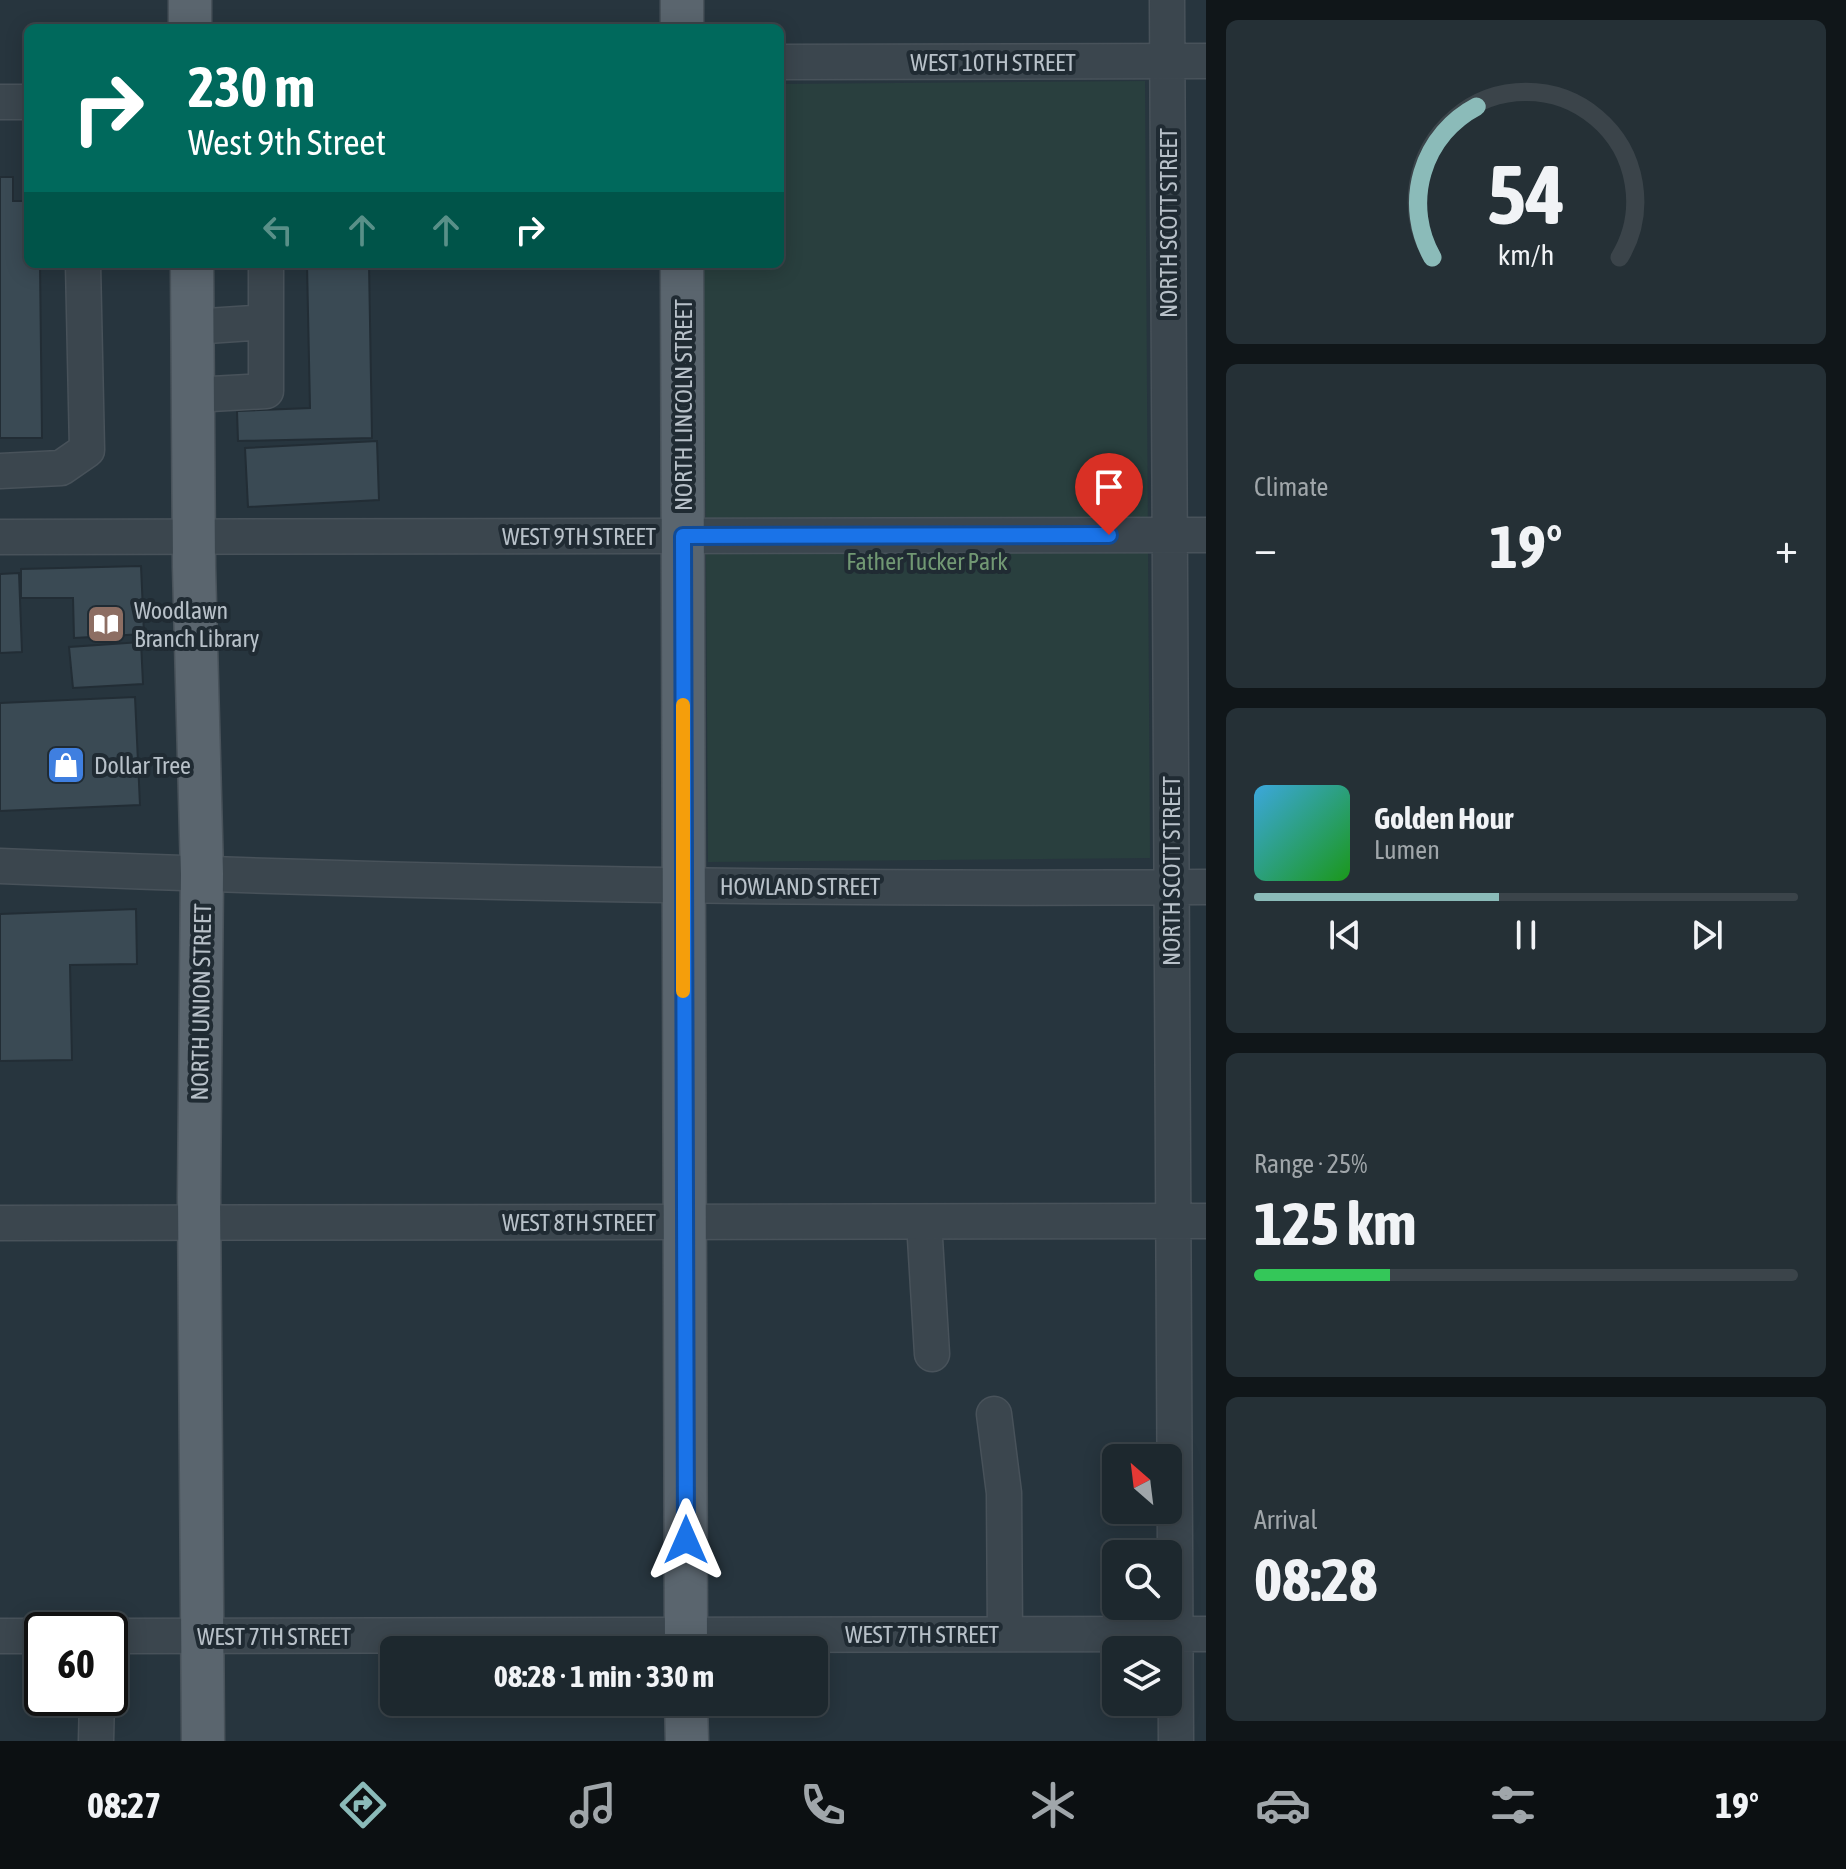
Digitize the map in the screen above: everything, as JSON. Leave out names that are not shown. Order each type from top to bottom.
[{"type":"main road","points":[[190,0],[190,24]]},
{"type":"main road","points":[[682,0],[682,24]]},
{"type":"main road","name":"NORTH UNION STREET","points":[[192,268],[194,537],[202,874],[199,1223],[203,1741]]},
{"type":"main road","name":"NORTH LINCOLN STREET","points":[[682,268],[686,1636]]},
{"type":"main road","points":[[686,1716],[687,1741]]},
{"type":"street","name":"NORTH SCOTT STREET","points":[[1167,0],[1171,887],[1189,1221],[1190,1634],[1176,1741]]},
{"type":"street","name":"WEST 10TH STREET","points":[[784,62],[1206,61]]},
{"type":"street","points":[[0,102],[24,102]]},
{"type":"street","points":[[0,471],[61,468],[87,450],[83,268]]},
{"type":"street","points":[[193,395],[266,391],[266,268]]},
{"type":"street","points":[[192,327],[266,322]]},
{"type":"street","name":"WEST 9TH STREET","points":[[0,537],[1206,535]]},
{"type":"street","name":"HOWLAND STREET","points":[[0,866],[682,885],[1206,887]]},
{"type":"street","name":"WEST 8TH STREET","points":[[0,1223],[1189,1221]]},
{"type":"street","points":[[924,1222],[932,1354]]},
{"type":"street","points":[[994,1414],[1004,1493],[1005,1634]]},
{"type":"street","name":"WEST 7TH STREET","points":[[828,1638],[1190,1634]]},
{"type":"street","points":[[0,1636],[24,1636]]},
{"type":"street","name":"WEST 7TH STREET","points":[[128,1636],[380,1638]]},
{"type":"street","points":[[96,1741],[97,1716]]},
{"type":"green space","name":"Father Tucker Park","points":[[1145,81],[1150,858],[708,862],[704,268],[784,268],[784,84]]},
{"type":"building","points":[[0,177],[13,177],[13,201],[24,201],[24,268],[40,268],[42,438],[0,438]]},
{"type":"building","points":[[307,268],[369,268],[372,438],[238,441],[237,411],[310,408]]},
{"type":"building","points":[[377,441],[379,500],[248,507],[245,448]]},
{"type":"building","points":[[141,566],[144,634],[74,638],[73,598],[21,598],[21,569]]},
{"type":"building","points":[[19,573],[22,652],[0,653],[0,574]]},
{"type":"building","points":[[141,642],[143,684],[73,688],[69,647]]},
{"type":"building","points":[[135,697],[140,805],[0,811],[0,703]]},
{"type":"building","points":[[136,909],[137,964],[70,965],[72,1060],[0,1061],[0,914]]},
{"type":"slow traffic","points":[[683,705],[683,991]]},
{"type":"place","name":"Woodlawn Branch Library","points":[[106,624]]},
{"type":"place","name":"Dollar Tree","points":[[66,765]]},
{"type":"route","points":[[686,1540],[683,536],[1109,535]]}]
